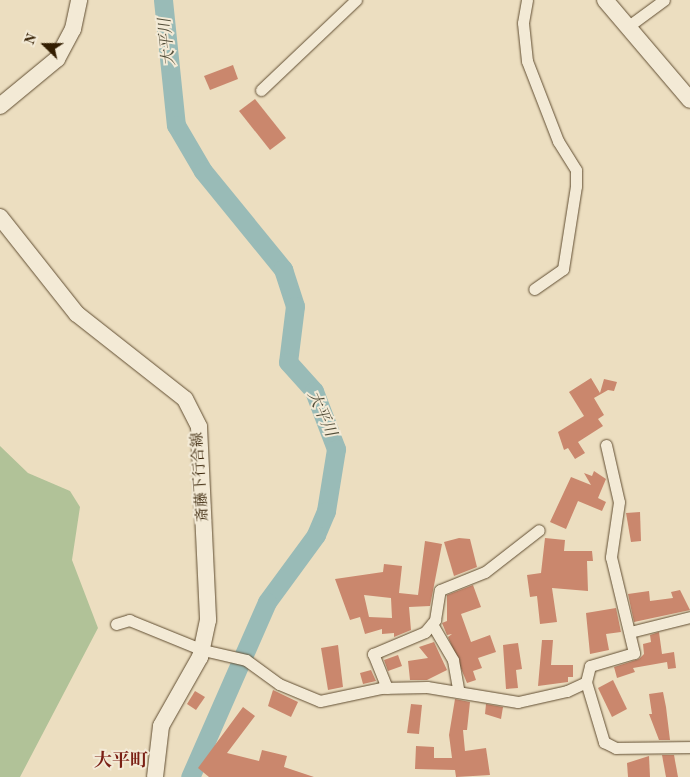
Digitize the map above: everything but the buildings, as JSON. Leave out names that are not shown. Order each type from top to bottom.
[{"type":"main road","points":[[0,106],[57,59],[73,29],[79,0]]},
{"type":"main road","points":[[605,0],[630,26],[690,100]]},
{"type":"main road","name":"斎藤下行合線","points":[[0,217],[45,278],[94,332],[190,406],[201,438],[208,610],[203,650],[161,726],[155,777]]},
{"type":"street","points":[[261,90],[356,0]]},
{"type":"street","points":[[527,0],[523,23],[527,61],[576,178],[563,269],[534,289]]},
{"type":"street","points":[[630,26],[664,0]]},
{"type":"street","points":[[606,445],[619,502],[612,557],[634,653],[590,666],[586,682],[604,742],[616,748],[690,747]]},
{"type":"street","points":[[387,688],[373,654],[418,636],[432,624],[440,590],[485,572],[540,530]]},
{"type":"street","points":[[630,632],[690,616]]},
{"type":"street","points":[[116,624],[129,620],[203,650],[246,660],[279,684],[320,702],[387,688],[458,689],[497,702],[518,702],[567,691],[586,682]]},
{"type":"street","points":[[432,624],[453,660],[458,689]]},
{"type":"green space","points":[[0,446],[28,473],[70,491],[80,507],[72,560],[98,628],[20,777],[0,777]]},
{"type":"waterway","name":"大平川","points":[[163,0],[176,125],[203,171],[283,269],[295,306],[288,362],[314,391],[336,449],[326,511],[316,535],[267,602],[190,777]]},
{"type":"district","name":"大平町","points":[[121,761]]}]
